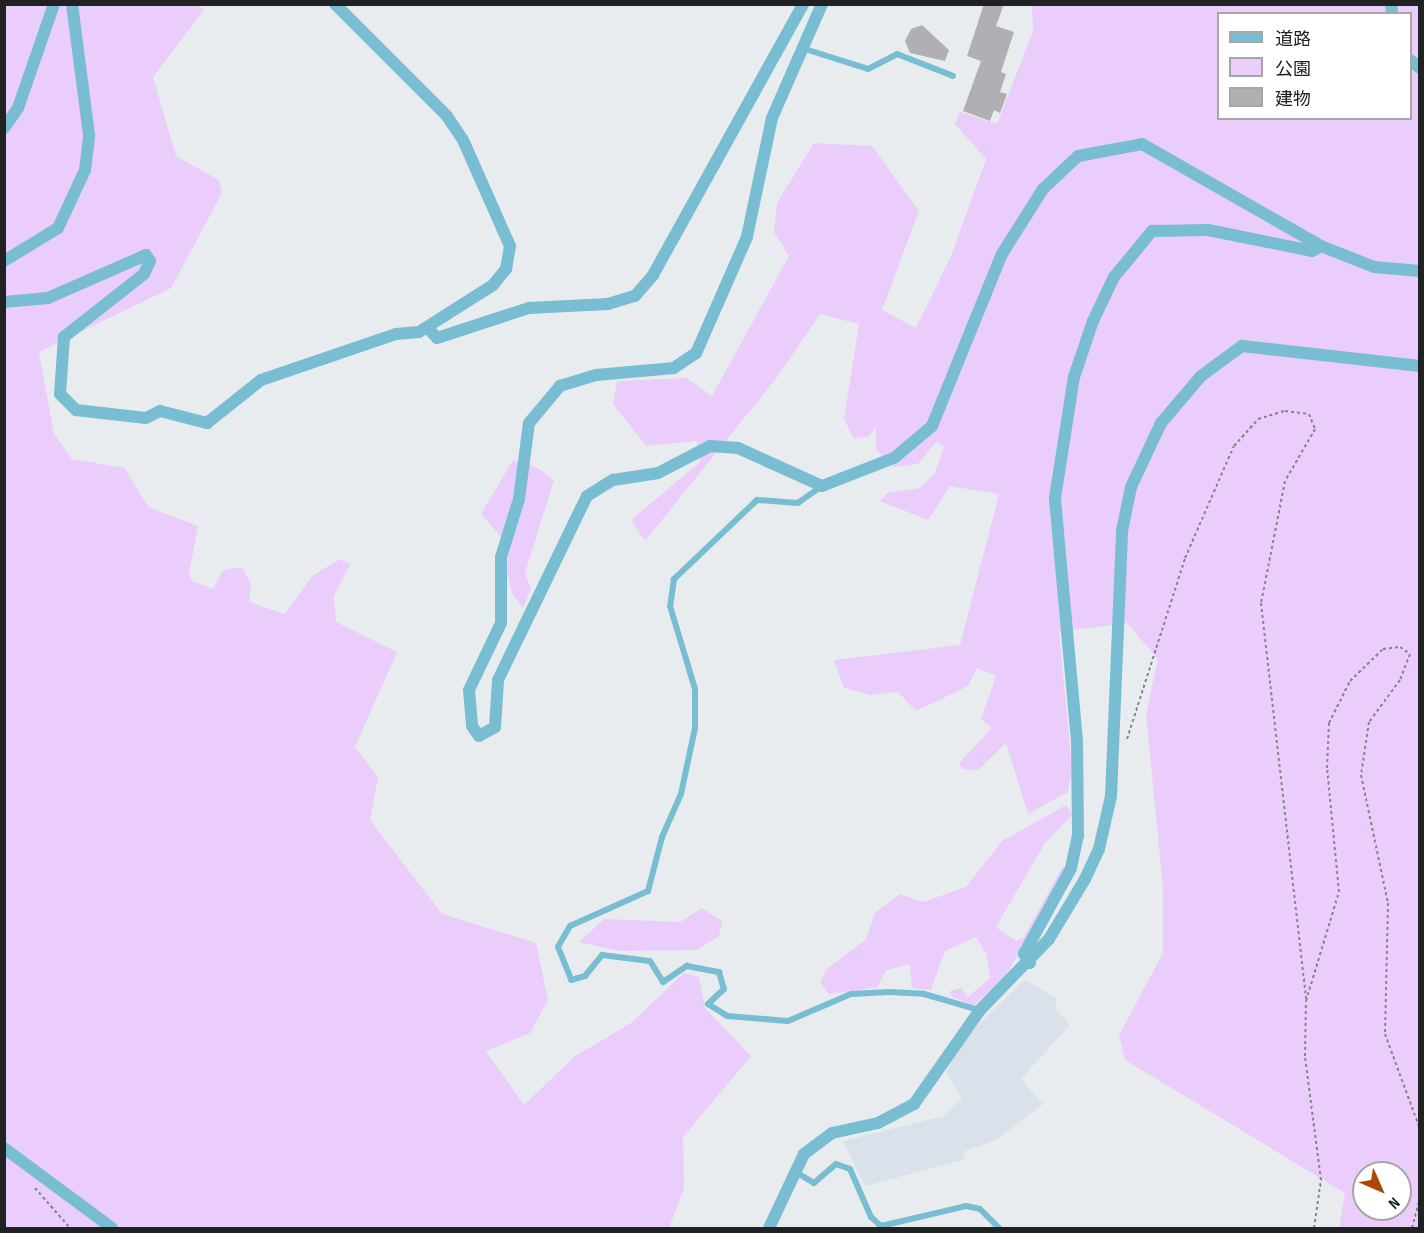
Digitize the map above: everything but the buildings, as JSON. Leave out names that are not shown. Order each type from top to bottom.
[{"type":"street","points":[[4,128],[18,108],[54,4]]},
{"type":"street","points":[[4,261],[58,228],[85,170],[89,135],[72,4]]},
{"type":"street","points":[[4,302],[48,298],[146,255],[150,261],[144,274],[64,337],[60,394],[75,410],[146,418],[160,411],[207,423],[261,380],[323,356],[428,328],[501,277],[509,257],[508,237],[455,126],[335,4]]},
{"type":"street","points":[[428,328],[437,338],[529,308],[608,304],[635,296],[653,275],[803,4]]},
{"type":"street","points":[[822,4],[805,49],[772,117],[747,237],[691,360],[674,368],[596,375],[560,386],[529,423],[519,499],[501,557],[501,623],[469,690],[475,731],[485,738],[495,728],[498,680],[542,582],[595,490],[658,473],[710,446],[723,445],[822,486],[894,458],[932,426],[1002,254],[1043,189],[1078,156],[1142,144],[1322,246],[1374,267],[1419,271]]},
{"type":"street","points":[[1030,963],[1024,954],[1071,868],[1078,835],[1077,741],[1055,498],[1074,377],[1094,321],[1114,277],[1152,231],[1208,230],[1312,251],[1322,246]]},
{"type":"street","points":[[769,1228],[793,1171],[817,1141],[893,1117],[914,1104],[980,1010],[1030,963],[1099,849],[1113,772],[1122,531],[1131,487],[1161,423],[1201,375],[1242,346],[1419,366]]},
{"type":"street","points":[[4,1148],[112,1228]]},
{"type":"lane","points":[[805,49],[867,69],[897,54],[953,76]]},
{"type":"lane","points":[[822,486],[798,503],[757,501],[674,579],[670,606],[695,689],[695,728],[683,786],[662,837],[648,891],[570,926],[558,947],[571,980],[585,976],[602,955],[650,962],[663,982],[687,966],[719,972],[724,989],[708,1004],[727,1016],[788,1021],[850,994],[889,992],[924,994],[980,1010]]},
{"type":"lane","points":[[793,1171],[814,1183],[836,1164],[850,1169],[871,1217],[881,1226],[974,1206],[999,1228]]},
{"type":"path","points":[[1125,748],[1185,558],[1234,446],[1258,419],[1285,411],[1310,414],[1315,429],[1285,481],[1261,603],[1306,1001],[1305,1056],[1321,1180],[1314,1228]]},
{"type":"path","points":[[1306,1001],[1339,891],[1327,768],[1332,710],[1350,681],[1383,650],[1400,647],[1410,654],[1400,680],[1369,723],[1360,775],[1388,903],[1385,1034],[1419,1129]]},
{"type":"path","points":[[33,1184],[70,1228]]},
{"type":"path","points":[[1412,1228],[1419,1198]]},
{"type":"shaded area","points":[[1024,980],[1057,998],[1055,1008],[1070,1025],[1021,1079],[1043,1104],[996,1140],[963,1152],[966,1159],[865,1186],[843,1141],[943,1116],[962,1099],[946,1072],[961,1042]]},
{"type":"green space","points":[[5,5],[199,5],[204,10],[153,77],[176,156],[219,180],[222,193],[171,288],[39,352],[54,434],[72,459],[125,468],[148,507],[198,526],[189,573],[192,581],[213,589],[222,571],[242,567],[251,584],[249,602],[285,614],[312,576],[340,559],[350,564],[334,596],[336,622],[397,652],[355,747],[378,777],[370,820],[442,914],[536,943],[548,1000],[530,1033],[486,1051],[524,1105],[574,1057],[631,1023],[684,973],[699,977],[705,1008],[751,1056],[683,1137],[684,1188],[669,1228],[5,1228]]},
{"type":"green space","points":[[1032,5],[1419,5],[1419,1228],[1339,1228],[1345,1193],[1125,1060],[1119,1035],[1163,953],[1163,888],[1146,714],[1158,659],[1127,623],[1059,632],[1072,768],[1068,792],[1028,814],[1006,743],[978,770],[963,769],[959,763],[992,728],[981,719],[996,676],[977,668],[968,686],[916,711],[898,692],[870,695],[844,688],[834,660],[960,645],[999,494],[950,486],[928,520],[880,501],[887,493],[920,488],[935,473],[944,447],[936,442],[918,464],[894,467],[876,450],[876,427],[869,436],[854,439],[844,419],[859,324],[820,314],[775,380],[645,541],[631,520],[700,462],[697,441],[646,446],[613,404],[617,381],[687,378],[712,396],[789,256],[774,232],[777,203],[814,143],[872,146],[919,211],[882,310],[916,328],[951,256],[986,159],[955,124],[960,112],[997,124],[1033,31]]},
{"type":"green space","points":[[513,460],[538,468],[554,480],[525,573],[531,589],[523,608],[512,593],[507,571],[509,546],[481,514]]},
{"type":"green space","points":[[1066,805],[1072,815],[1045,843],[996,927],[1016,941],[1023,938],[1063,866],[1066,869],[1005,977],[974,1005],[952,997],[950,991],[961,988],[968,997],[990,978],[986,953],[976,937],[945,951],[931,990],[912,988],[910,964],[886,970],[878,987],[829,994],[820,982],[827,969],[866,939],[875,913],[900,894],[923,902],[966,887],[1002,841]]},
{"type":"green space","points":[[702,908],[722,921],[719,936],[697,950],[620,951],[579,942],[604,919],[680,922]]}]
